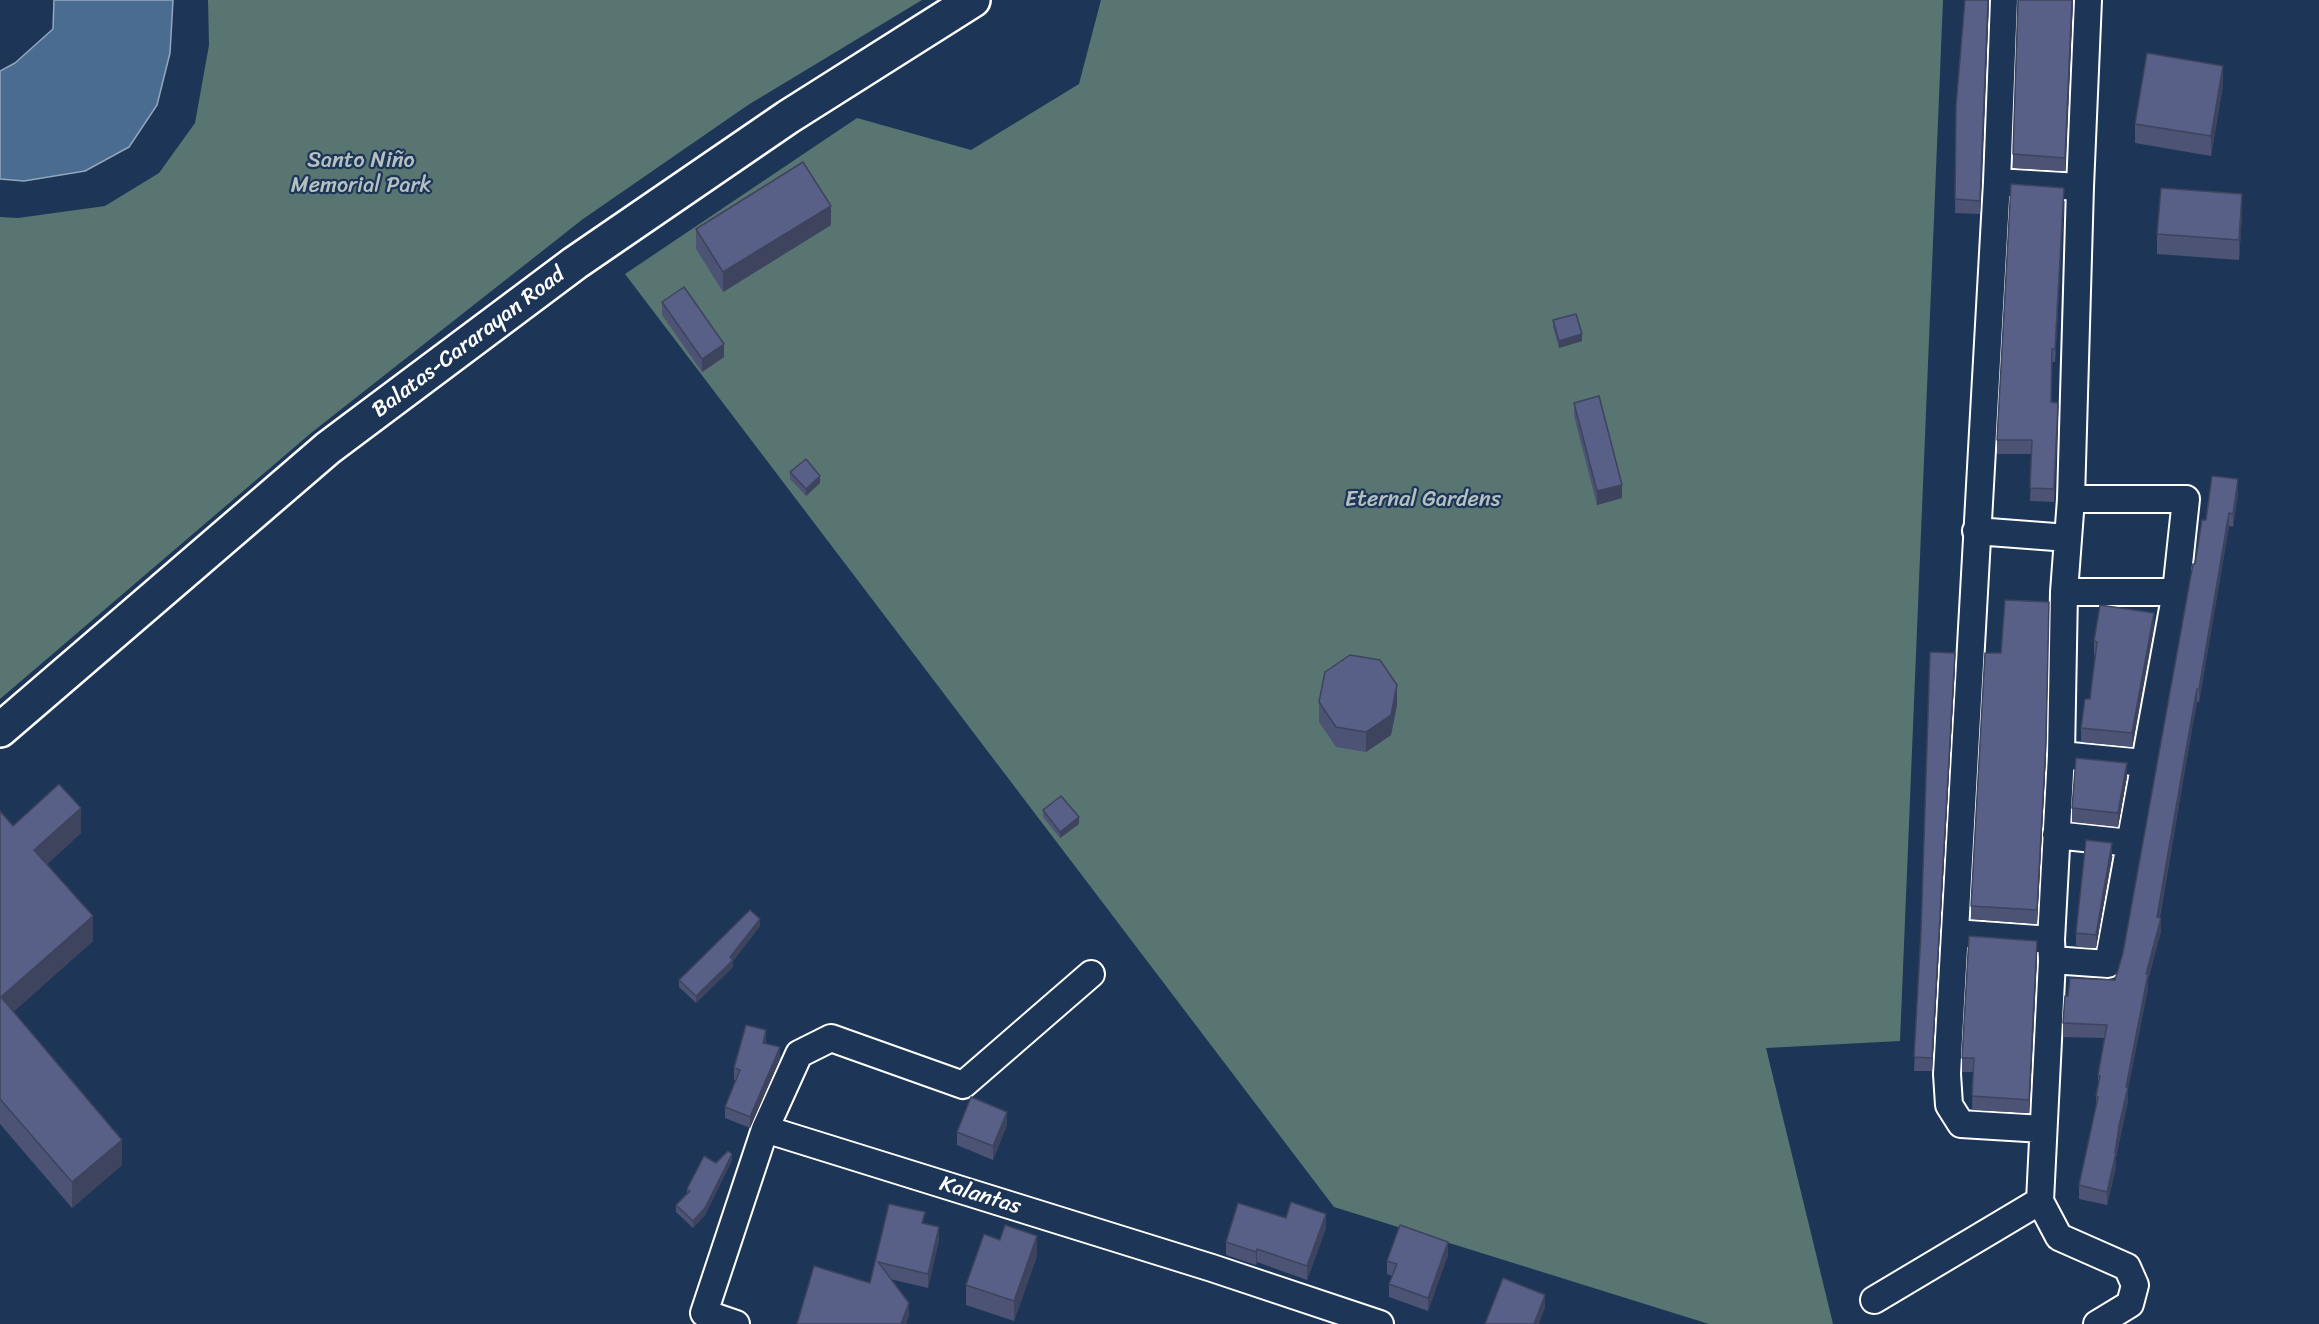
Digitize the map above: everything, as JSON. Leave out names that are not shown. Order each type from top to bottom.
[{"type":"main road","name":"Balatas-Cararayan Road","points":[[0,730],[328,448],[575,263],[788,117],[973,0]]},
{"type":"street","points":[[2004,0],[1997,182],[1947,1074],[1949,1105],[1961,1124],[2043,1129]]},
{"type":"street","points":[[2088,0],[2079,187],[2071,499],[2064,592],[2061,755],[2040,1201],[2059,1237],[2127,1268],[2135,1285],[2130,1304],[2097,1324]]},
{"type":"street","points":[[1997,182],[2079,187]]},
{"type":"street","points":[[1954,933],[2051,950],[2108,964],[2176,592],[2186,499],[2071,499]]},
{"type":"street","points":[[1976,531],[2068,538]]},
{"type":"street","points":[[2064,592],[2176,592]]},
{"type":"street","points":[[2061,755],[2144,763]]},
{"type":"street","points":[[2056,835],[2130,843]]},
{"type":"street","points":[[736,1324],[704,1313],[765,1129],[800,1054],[831,1038],[963,1085],[1091,974]]},
{"type":"street","name":"Kalantas","points":[[765,1129],[1212,1268],[1380,1324]]},
{"type":"street","points":[[1874,1300],[2040,1201]]},
{"type":"green space","name":"Santo Niño Memorial Park","points":[[208,0],[922,0],[748,105],[583,219],[311,433],[0,699],[0,217],[18,218],[105,206],[159,173],[195,123],[209,45]]},
{"type":"green space","name":"Eternal Gardens","points":[[1101,0],[1943,0],[1900,1041],[1766,1048],[1833,1324],[1709,1324],[1334,1207],[625,274],[857,118],[971,150],[1079,84]]},
{"type":"water","points":[[54,0],[173,0],[170,53],[157,105],[129,147],[85,171],[24,181],[0,179],[0,71],[15,63],[53,29]]},
{"type":"building","points":[[1965,0],[1988,0],[1980,201],[1955,199],[1956,106]]},
{"type":"building","points":[[2018,0],[2072,0],[2065,158],[2013,154]]},
{"type":"building","points":[[2147,53],[2223,66],[2211,136],[2135,124]]},
{"type":"building","points":[[803,162],[831,206],[723,272],[696,229]]},
{"type":"building","points":[[2011,184],[2064,188],[2055,349],[2052,349],[2051,402],[2058,403],[2054,489],[2030,488],[2032,440],[1997,440]]},
{"type":"building","points":[[2161,188],[2242,194],[2239,240],[2157,234]]},
{"type":"building","points":[[684,287],[724,344],[702,359],[662,302]]},
{"type":"building","points":[[1576,314],[1582,334],[1559,341],[1553,320]]},
{"type":"building","points":[[1599,396],[1622,485],[1597,491],[1574,403]]},
{"type":"building","points":[[806,459],[820,476],[806,489],[790,472]]},
{"type":"building","points":[[2212,476],[2238,479],[2233,514],[2229,513],[2157,917],[2161,918],[2146,974],[2148,974],[2126,1087],[2128,1087],[2107,1192],[2079,1185],[2098,1097],[2096,1096],[2100,1076],[2098,1075],[2107,1025],[2063,1023],[2065,996],[2068,996],[2070,978],[2115,980],[2123,953],[2193,564],[2195,564],[2202,520],[2206,520]]},
{"type":"building","points":[[2005,600],[2049,602],[2046,741],[2037,910],[1971,906],[1985,653],[2001,653]]},
{"type":"building","points":[[2100,605],[2154,613],[2132,733],[2081,728],[2085,699],[2090,699],[2097,642],[2094,641]]},
{"type":"building","points":[[1930,652],[1955,653],[1932,1058],[1914,1057],[1921,932]]},
{"type":"building","points":[[1350,655],[1380,660],[1397,685],[1391,715],[1366,732],[1336,727],[1319,702],[1325,672]]},
{"type":"building","points":[[2076,758],[2127,763],[2118,813],[2072,808]]},
{"type":"building","points":[[59,784],[81,808],[34,850],[93,916],[1,997],[122,1140],[72,1182],[0,1099],[0,811],[13,826]]},
{"type":"building","points":[[1061,796],[1079,817],[1060,832],[1043,810]]},
{"type":"building","points":[[2086,840],[2112,843],[2096,935],[2076,933]]},
{"type":"building","points":[[750,910],[760,919],[730,957],[733,960],[696,996],[679,980]]},
{"type":"building","points":[[1969,936],[2037,941],[2029,1100],[1972,1096],[1974,1058],[1962,1058]]},
{"type":"building","points":[[746,1025],[766,1030],[763,1043],[780,1047],[750,1117],[725,1107],[740,1070],[734,1068]]},
{"type":"building","points":[[971,1097],[1007,1112],[993,1146],[957,1132]]},
{"type":"building","points":[[728,1151],[732,1154],[705,1208],[693,1221],[676,1205],[690,1191],[687,1189],[704,1156],[716,1163]]},
{"type":"building","points":[[1291,1202],[1326,1214],[1307,1266],[1257,1249],[1256,1252],[1226,1242],[1238,1203],[1286,1218]]},
{"type":"building","points":[[889,1204],[925,1212],[922,1223],[939,1227],[928,1274],[878,1262],[909,1303],[901,1324],[797,1324],[814,1266],[870,1283]]},
{"type":"building","points":[[1005,1225],[1037,1236],[1014,1301],[966,1285],[984,1234],[1000,1240]]},
{"type":"building","points":[[1400,1225],[1448,1242],[1428,1298],[1389,1284],[1397,1264],[1387,1261]]},
{"type":"building","points":[[1503,1278],[1545,1295],[1534,1324],[1485,1324]]}]
